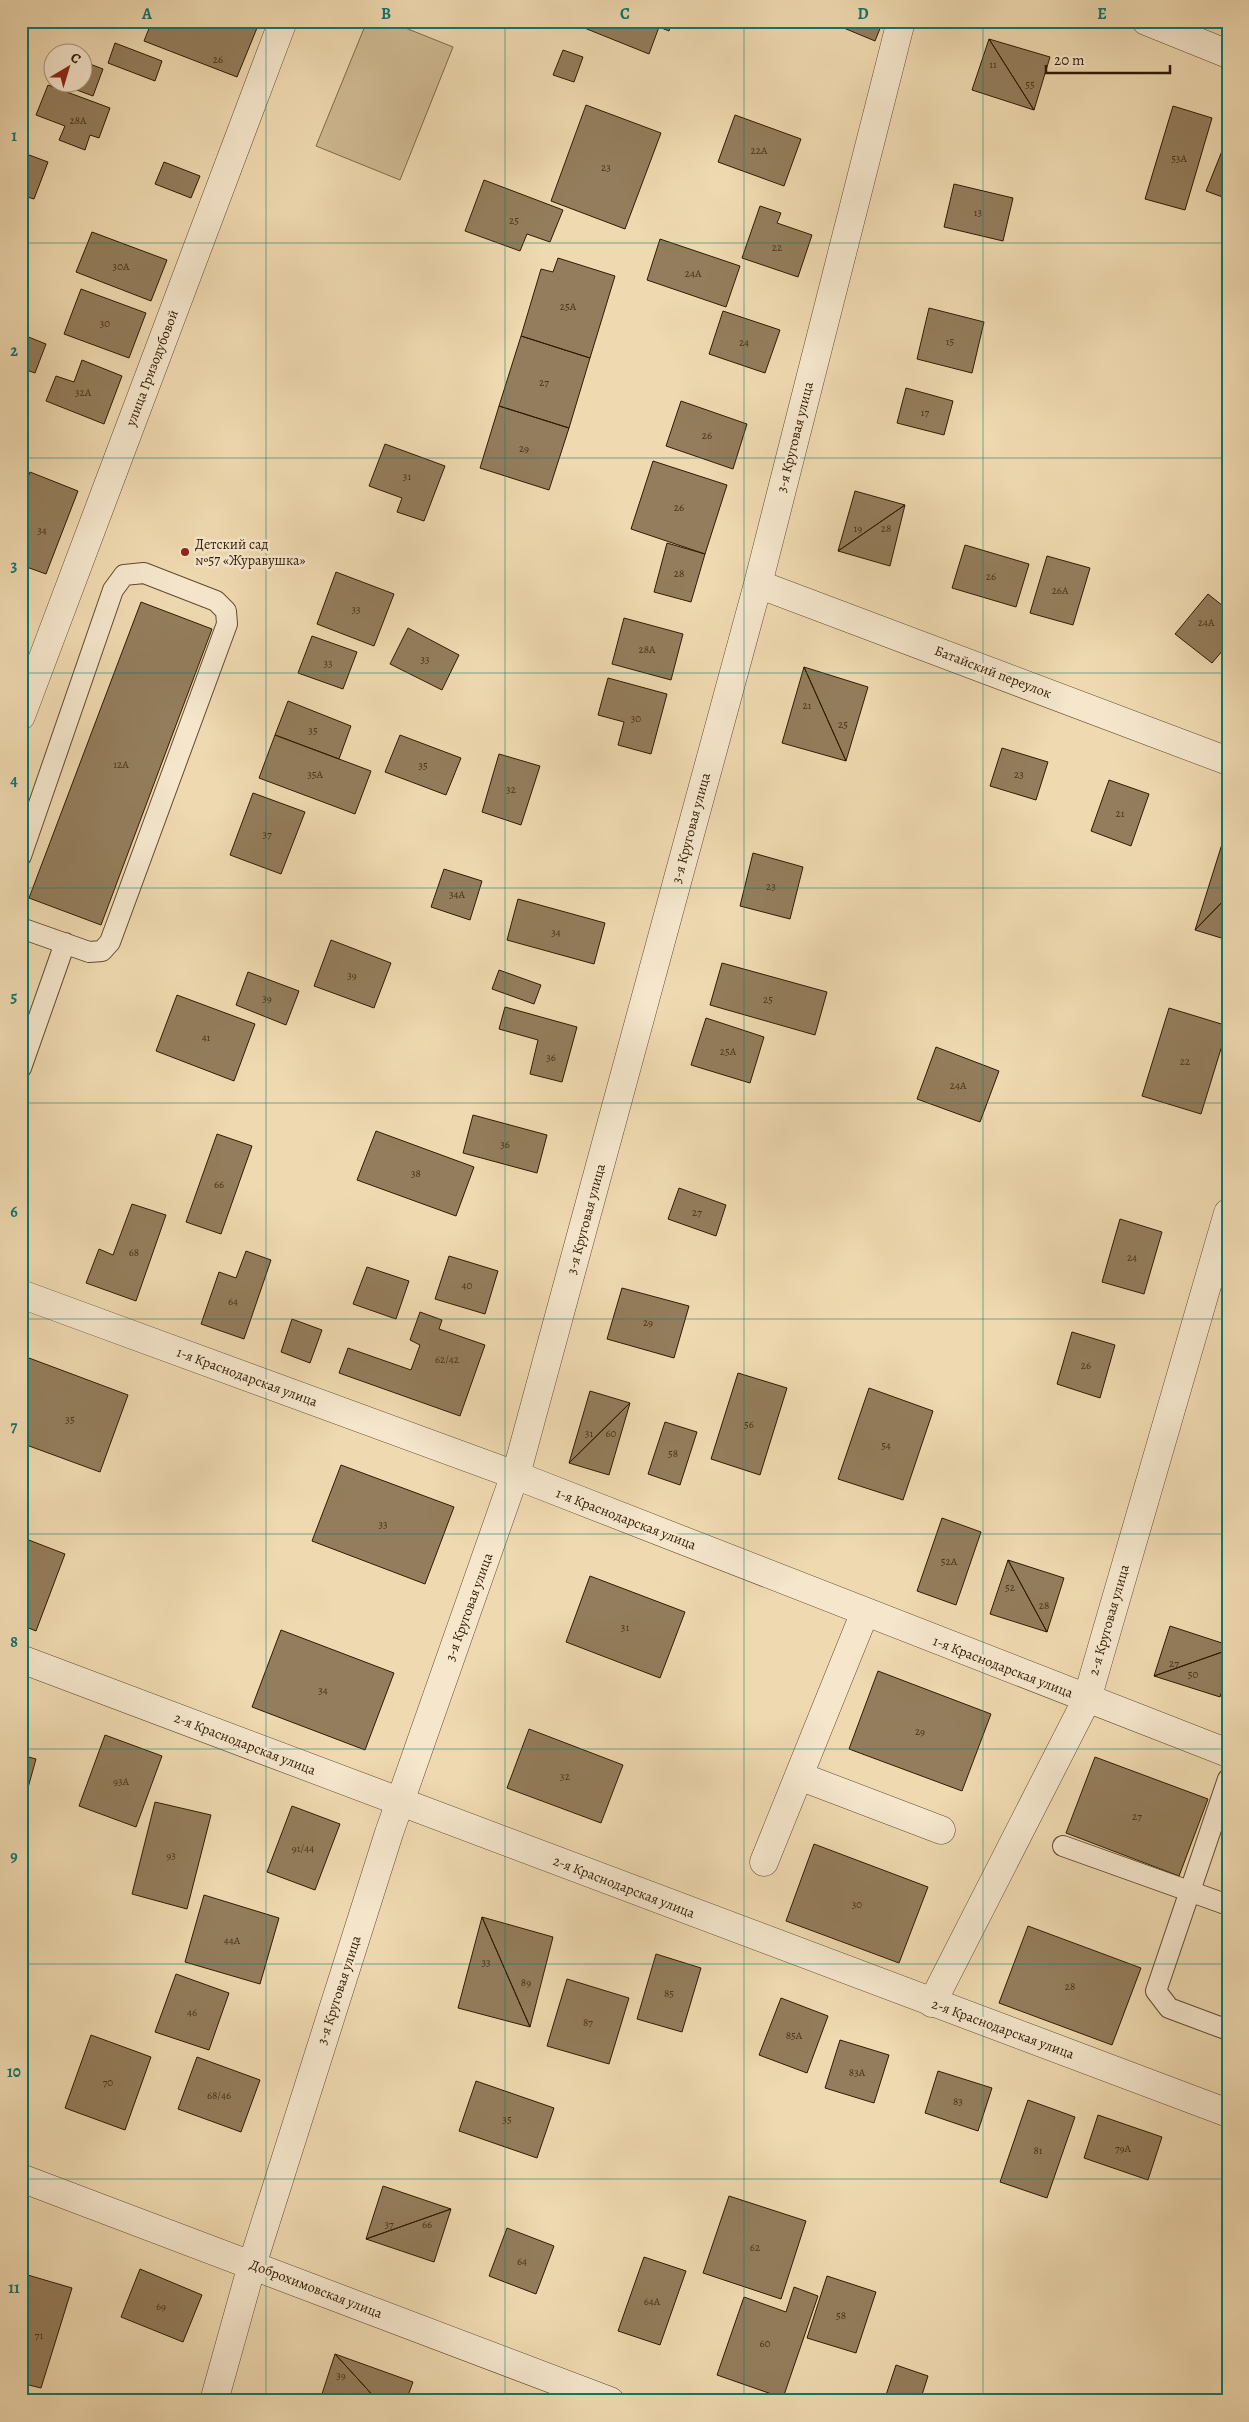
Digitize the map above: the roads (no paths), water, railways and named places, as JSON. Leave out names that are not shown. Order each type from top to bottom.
[{"type":"street","name":"улица Гризодубовой","points":[[21,716],[284,21]]},
{"type":"street","name":"3-я Круговая улица","points":[[214,2401],[252,2265],[400,1802],[516,1476],[758,584],[901,21]]},
{"type":"street","points":[[1146,21],[1228,54]]},
{"type":"street","name":"Батайский переулок","points":[[758,584],[1228,761]]},
{"type":"street","name":"2-я Круговая улица","points":[[932,2003],[1087,1699],[1228,1213]]},
{"type":"street","name":"1-я Краснодарская улица","points":[[21,1294],[516,1476],[1228,1753]]},
{"type":"street","points":[[764,1862],[865,1612]]},
{"type":"street","name":"2-я Краснодарская улица","points":[[21,1659],[1228,2113]]},
{"type":"street","points":[[799,1776],[941,1830]]},
{"type":"street","name":"Доброхимовская улица","points":[[21,2178],[610,2401]]},
{"type":"lane","points":[[21,856],[113,590],[124,574],[144,573],[216,601],[226,611],[227,624],[110,942],[102,951],[89,952],[21,928]]},
{"type":"lane","points":[[21,1068],[64,943]]},
{"type":"lane","points":[[1228,1778],[1156,1991],[1169,2008],[1228,2030]]},
{"type":"lane","points":[[1063,1846],[1228,1905]]},
{"type":"place","name":"Детский сад №57 «Журавушка»","points":[[185,552]]}]
